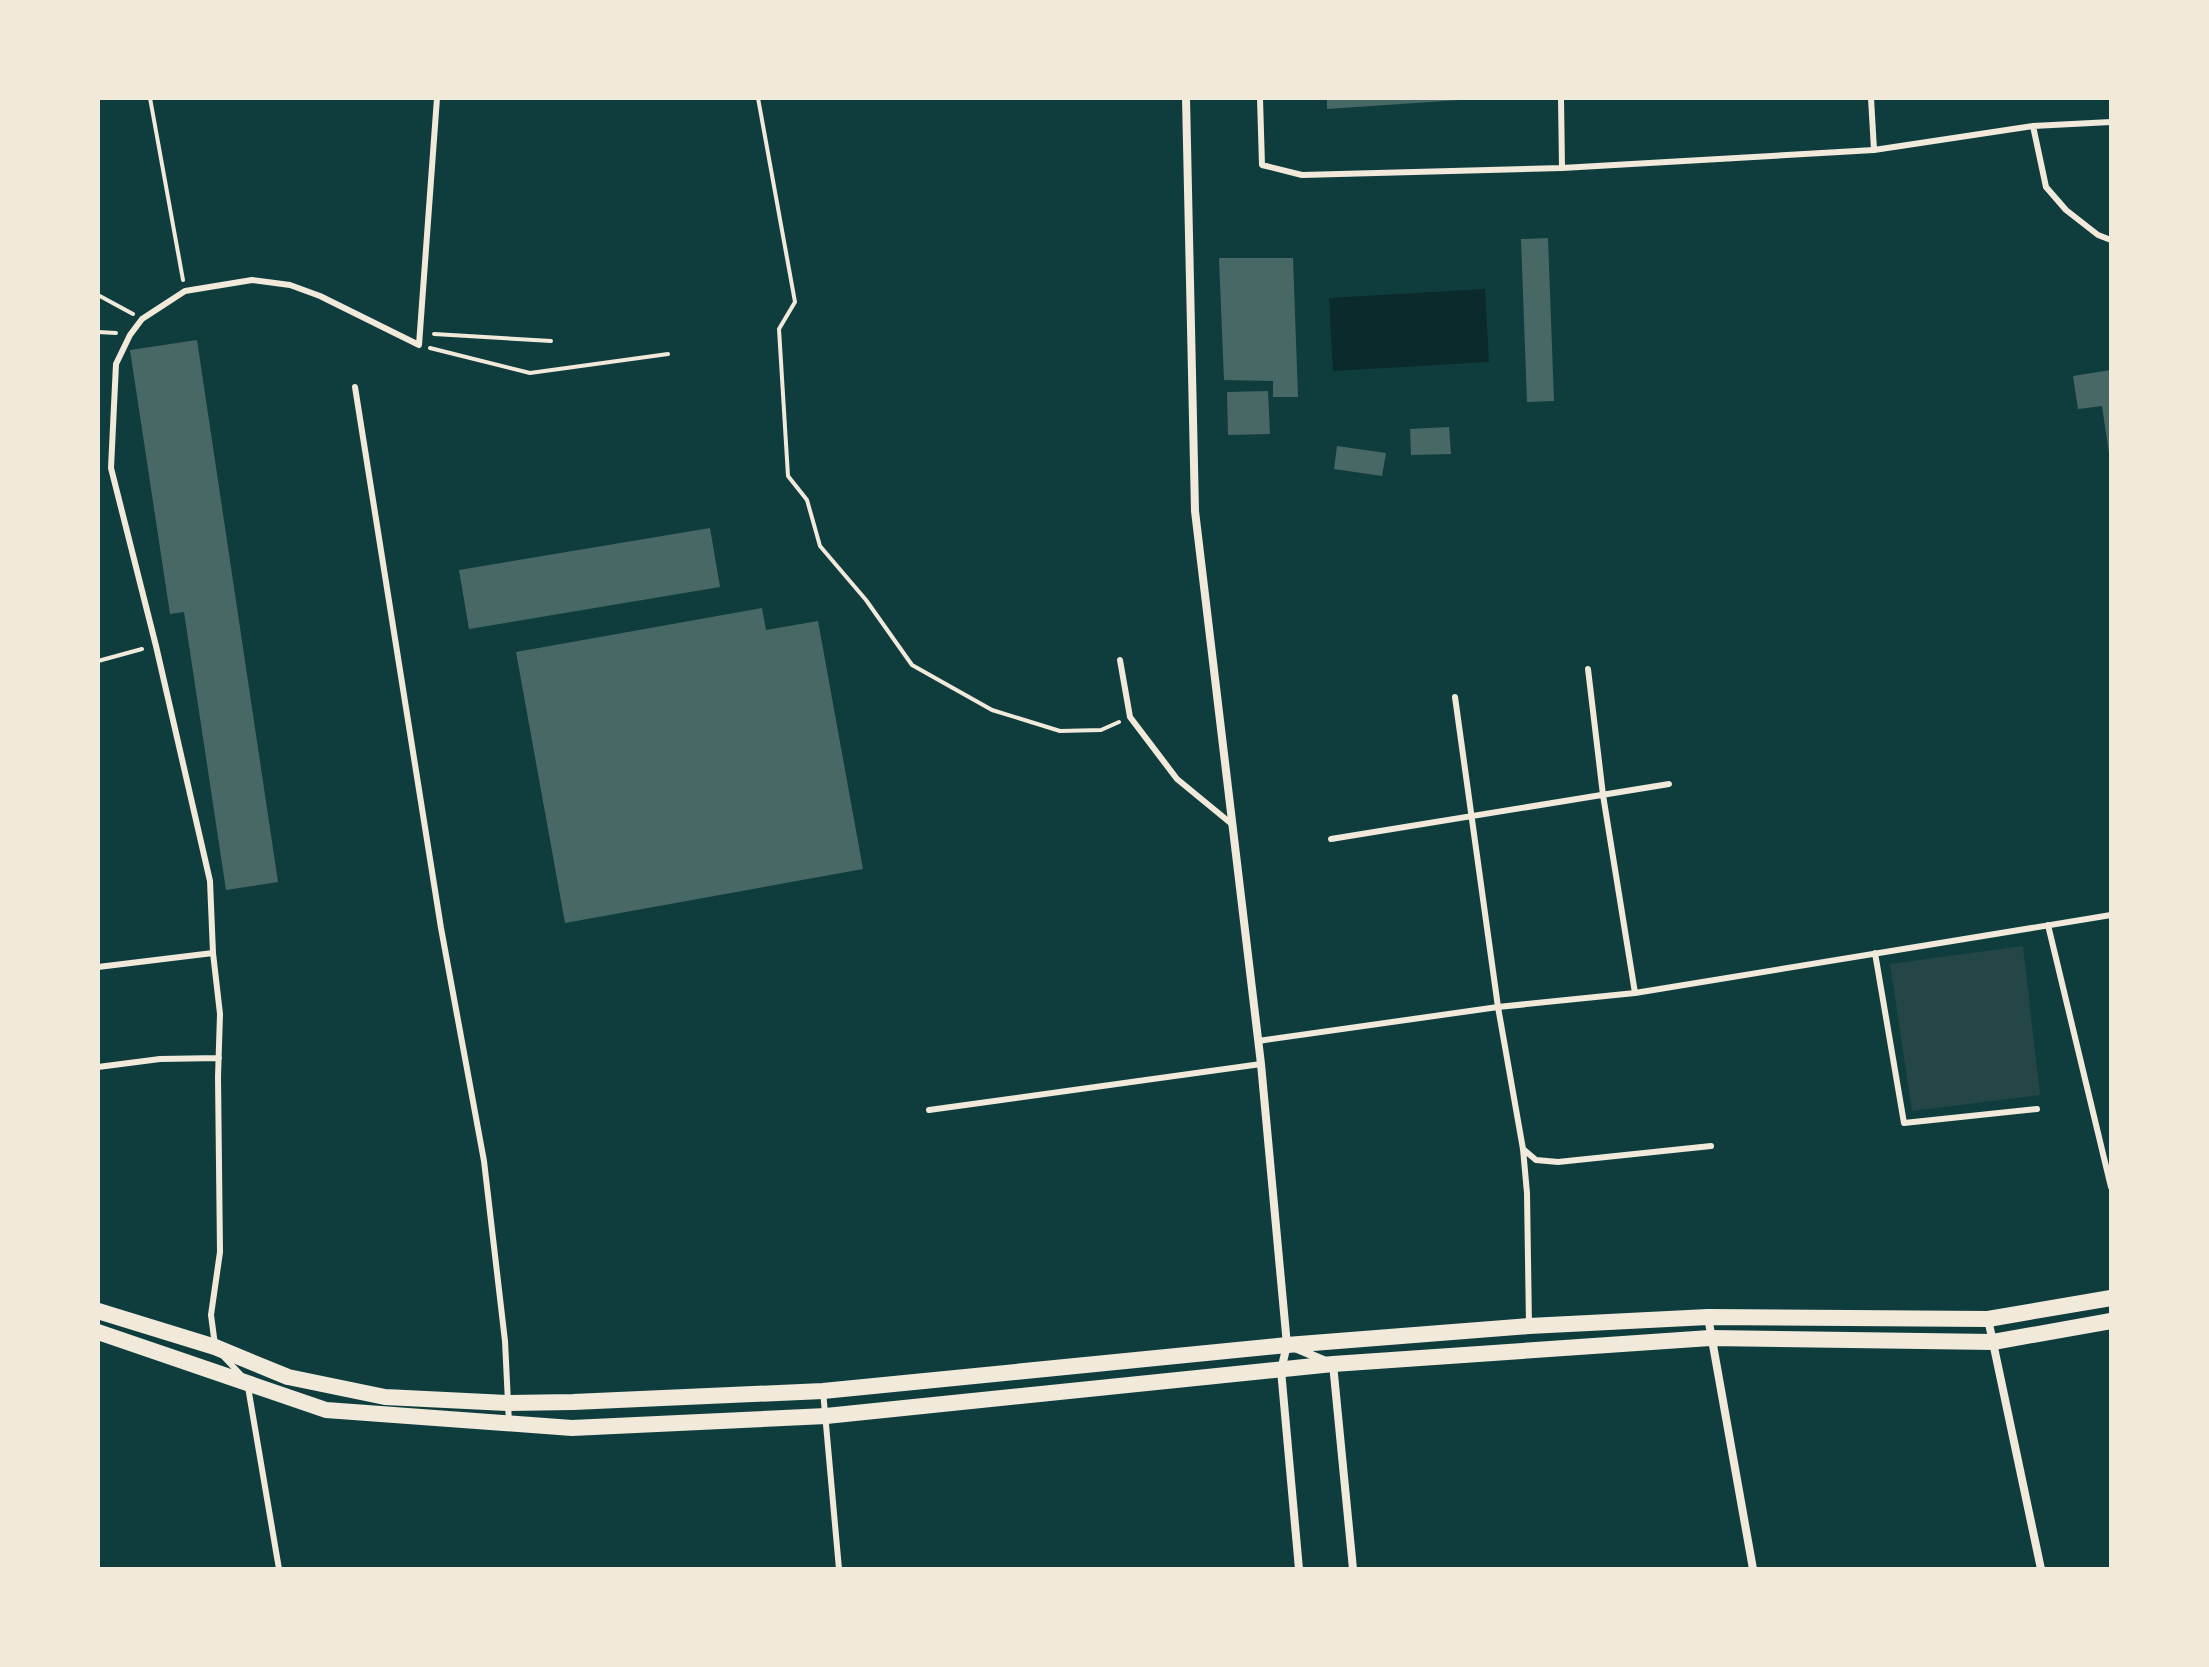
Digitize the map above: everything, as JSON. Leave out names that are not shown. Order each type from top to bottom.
[{"type":"main road","points":[[98,1311],[215,1347],[288,1377],[385,1397],[507,1403],[823,1391],[1287,1345],[1529,1326],[1708,1317],[1988,1319],[2111,1298]]},
{"type":"main road","points":[[98,1332],[326,1410],[572,1428],[826,1416],[1333,1364],[1710,1338],[1993,1342],[2111,1321]]},
{"type":"street","points":[[1186,98],[1195,511],[1261,1064],[1287,1345],[1281,1370],[1299,1569]]},
{"type":"street","points":[[1708,1317],[1753,1569]]},
{"type":"street","points":[[1988,1319],[2041,1569]]},
{"type":"street","points":[[1287,1345],[1333,1364],[1353,1569]]},
{"type":"lane","points":[[279,1569],[247,1382],[215,1347],[211,1315],[220,1252],[220,1014],[213,953],[210,881],[111,468],[116,364],[142,319],[185,291],[252,280],[290,285],[320,296],[419,345],[437,98]]},
{"type":"lane","points":[[1260,98],[1262,165],[1302,175],[1562,168],[1874,150],[2033,126],[2111,122]]},
{"type":"lane","points":[[1561,98],[1562,168]]},
{"type":"lane","points":[[1871,98],[1874,150]]},
{"type":"lane","points":[[2033,126],[2046,187],[2066,210],[2098,235],[2111,240]]},
{"type":"lane","points":[[355,387],[441,928],[484,1161],[505,1341],[509,1423]]},
{"type":"lane","points":[[1120,660],[1130,717],[1177,779],[1233,825]]},
{"type":"lane","points":[[1588,669],[1603,795],[1635,993]]},
{"type":"lane","points":[[1455,697],[1498,1007],[1523,1149],[1527,1193],[1529,1326]]},
{"type":"lane","points":[[1331,839],[1669,784]]},
{"type":"lane","points":[[1258,1041],[1498,1007],[1635,993],[2111,915]]},
{"type":"lane","points":[[2048,925],[2111,1187]]},
{"type":"lane","points":[[98,967],[213,953]]},
{"type":"lane","points":[[1875,953],[1904,1123],[2037,1109]]},
{"type":"lane","points":[[98,1067],[160,1059],[219,1058]]},
{"type":"lane","points":[[929,1110],[1261,1064]]},
{"type":"lane","points":[[1523,1149],[1536,1160],[1558,1162],[1711,1146]]},
{"type":"lane","points":[[823,1391],[839,1569]]},
{"type":"path","points":[[150,98],[185,291]]},
{"type":"path","points":[[758,98],[795,302],[779,329],[788,476],[807,500],[820,546],[866,600],[912,665],[992,710],[1060,731],[1101,730],[1130,717]]},
{"type":"path","points":[[98,295],[142,319]]},
{"type":"path","points":[[420,333],[551,341]]},
{"type":"path","points":[[419,345],[530,373],[668,354]]},
{"type":"path","points":[[98,661],[156,646]]},
{"type":"shaded area","points":[[1485,289],[1489,362],[1333,371],[1329,298]]},
{"type":"shaded area","points":[[2023,946],[2040,1095],[1912,1111],[1890,964]]},
{"type":"building","points":[[1327,98],[1460,98],[1460,100],[1327,109]]},
{"type":"building","points":[[1548,238],[1554,401],[1527,402],[1521,239]]},
{"type":"building","points":[[1219,258],[1293,258],[1298,397],[1273,397],[1273,381],[1224,380]]},
{"type":"building","points":[[197,340],[278,882],[226,890],[184,612],[170,614],[130,350]]},
{"type":"building","points":[[2111,370],[2109,453],[2102,406],[2078,409],[2073,376]]},
{"type":"building","points":[[1268,391],[1270,434],[1228,435],[1227,392]]},
{"type":"building","points":[[1449,427],[1451,454],[1411,455],[1410,429]]},
{"type":"building","points":[[1337,446],[1386,453],[1382,476],[1334,469]]},
{"type":"building","points":[[710,528],[720,587],[469,629],[459,570]]},
{"type":"building","points":[[762,608],[766,630],[818,621],[863,869],[565,923],[516,652]]}]
